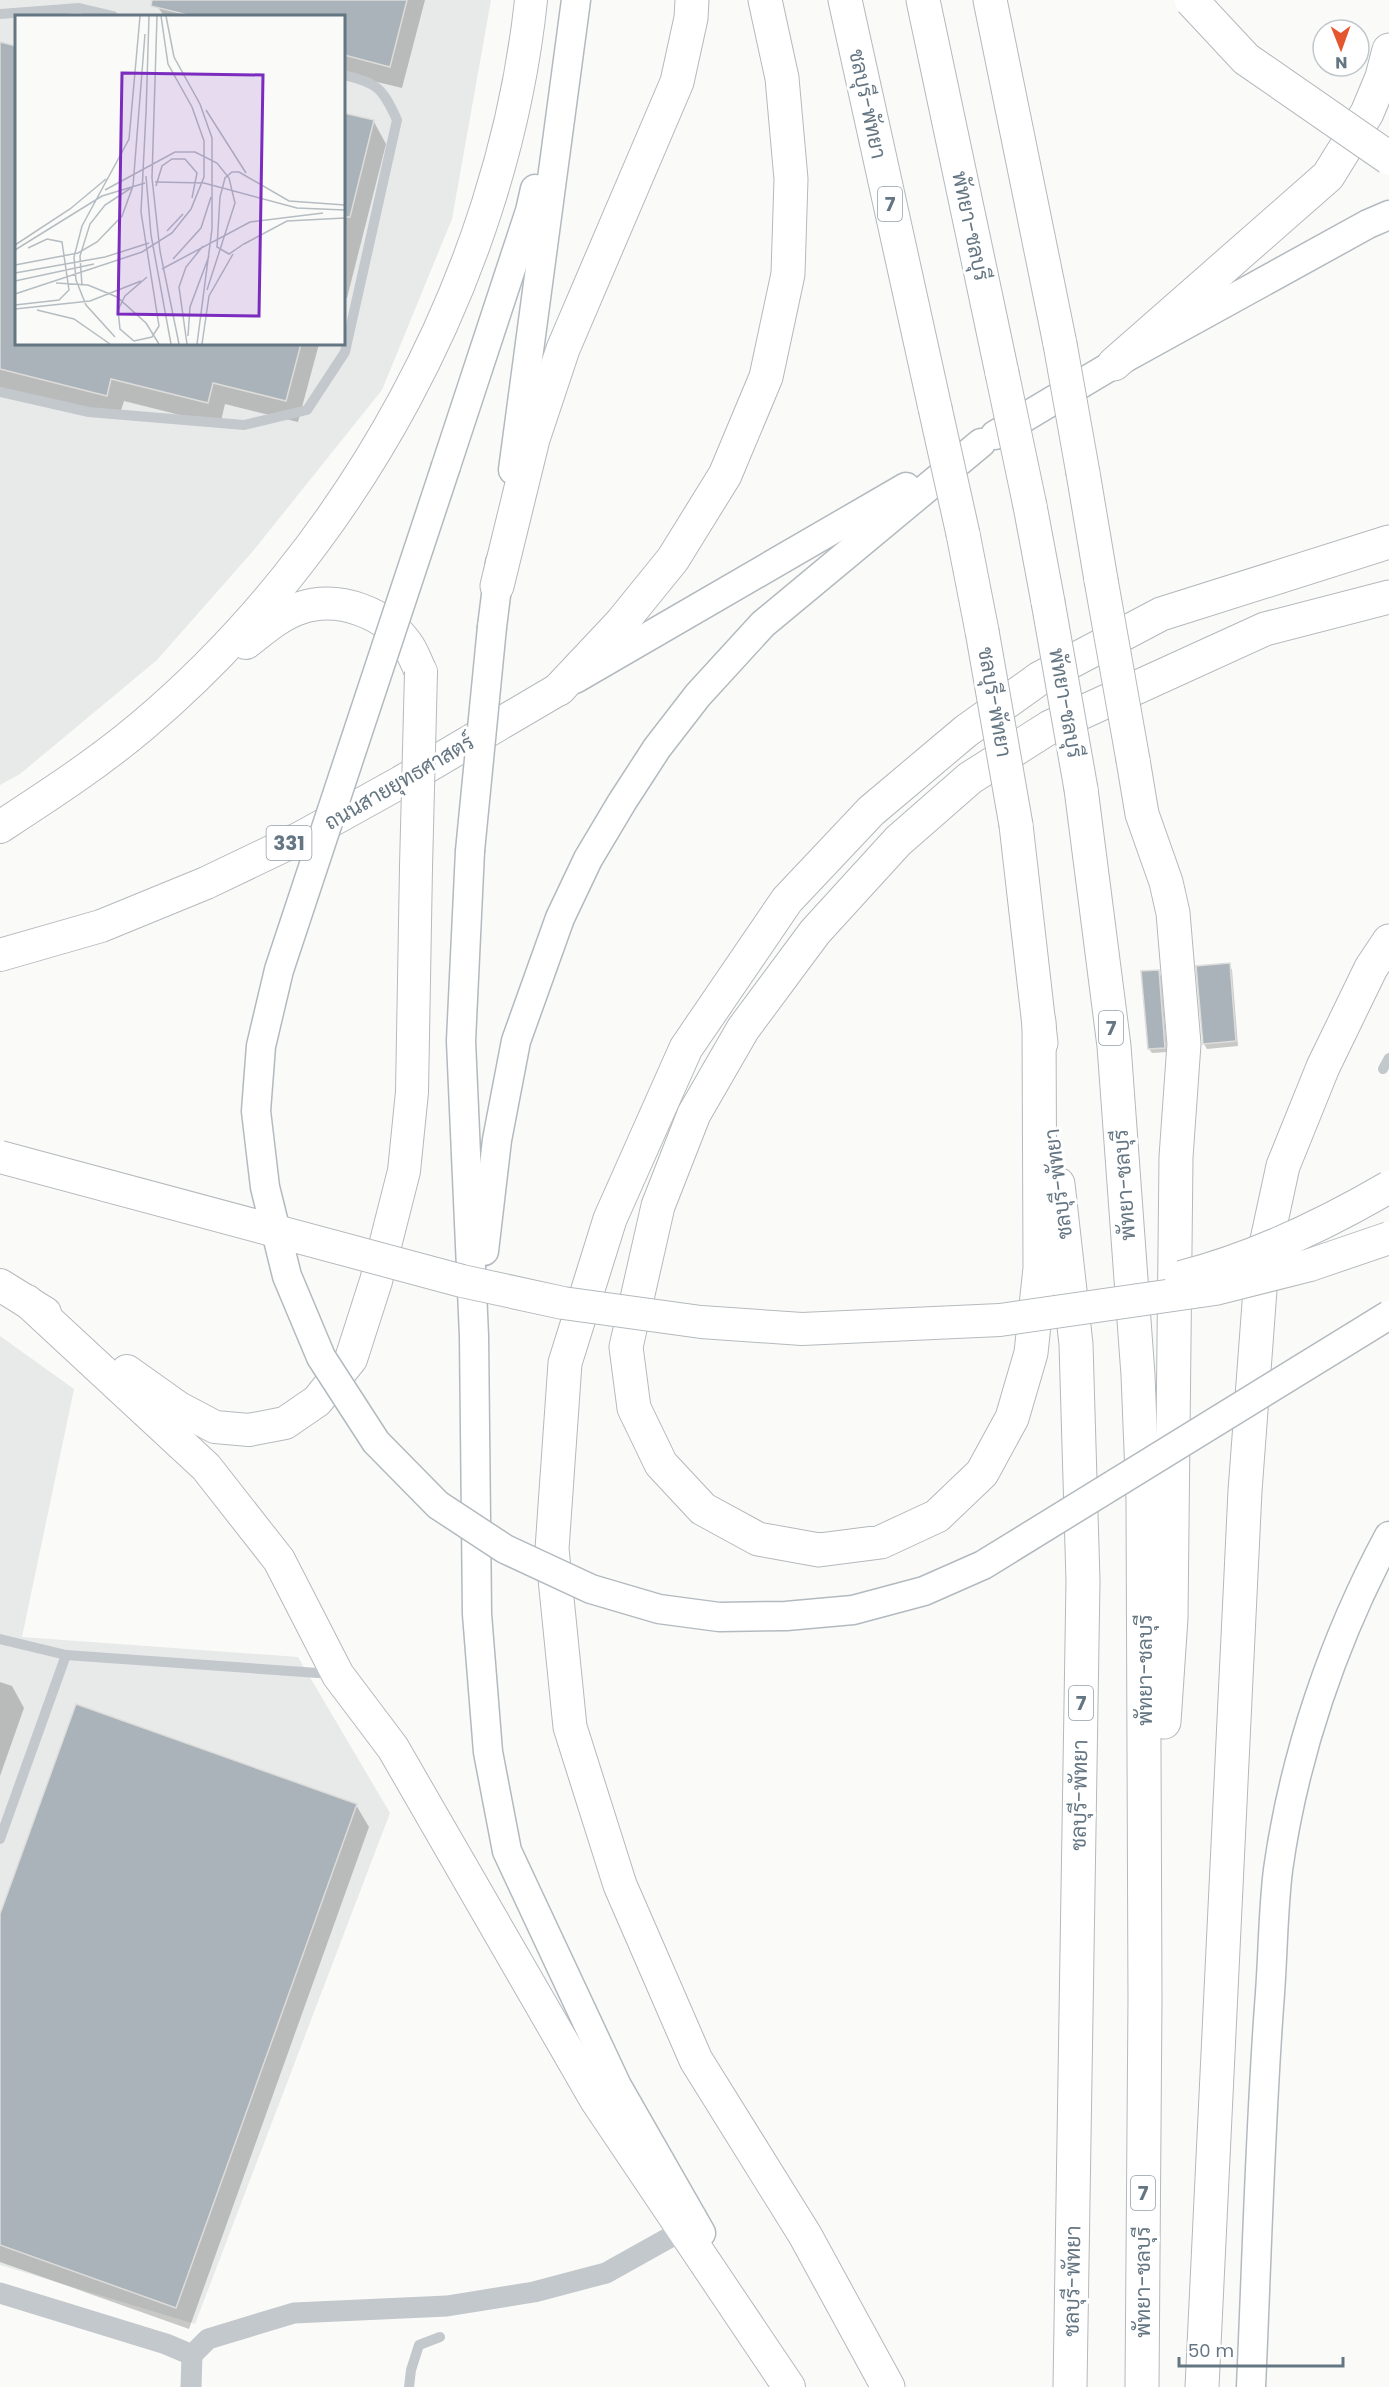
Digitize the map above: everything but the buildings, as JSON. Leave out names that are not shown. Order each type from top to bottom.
[{"type":"highway","points":[[497,586],[533,439],[559,360],[677,82],[691,18],[692,0]]},
{"type":"highway","points":[[559,689],[622,622],[673,559],[725,475],[766,377],[788,274],[791,179],[782,78],[765,0]]},
{"type":"highway","name":"ชลบุรี-พัทยา","points":[[845,0],[963,534],[1016,825],[1076,1344],[1083,1581],[1070,2387]]},
{"type":"highway","name":"พัทยา-ชลบุรี","points":[[923,0],[1030,506],[1048,602],[1081,789],[1113,1046],[1138,1376],[1143,1512],[1145,1999],[1142,2387]]},
{"type":"highway","points":[[990,0],[1060,344],[1142,814],[1166,882],[1173,913],[1184,1044],[1176,1156],[1171,1618],[1145,1999]]},
{"type":"highway","points":[[1191,0],[1246,59],[1389,158]]},
{"type":"highway","points":[[1114,364],[1328,176],[1367,113],[1382,77],[1389,50]]},
{"type":"highway","points":[[888,2387],[805,2235],[696,2060],[620,1885],[570,1727],[552,1549],[565,1363],[610,1219],[686,1048],[787,900],[871,811],[966,731],[1050,673],[1161,614],[1383,545]]},
{"type":"highway","points":[[1039,1022],[1040,1268],[1031,1353],[1012,1419],[982,1473],[937,1516],[881,1542],[819,1551],[758,1539],[703,1509],[661,1464],[656,1455],[634,1408],[626,1347],[658,1206],[694,1114],[743,1029],[815,932],[898,841],[970,778],[1050,727],[1265,629],[1389,597]]},
{"type":"highway","points":[[1202,2387],[1245,1491],[1262,1263],[1283,1166],[1323,1066],[1371,969],[1389,942]]},
{"type":"main road","points":[[142,726],[202,670],[256,612],[326,528],[378,444],[428,354],[462,279],[494,188],[515,109],[531,0]]},
{"type":"main road","points":[[576,0],[497,586],[470,851],[461,1041],[474,1336],[477,1614],[488,1752],[507,1851],[617,2086],[789,2387]]},
{"type":"main road","points":[[570,42],[530,211],[279,970],[261,1046],[256,1111],[265,1187],[287,1276],[321,1357],[376,1442],[438,1505],[505,1550],[591,1589],[659,1609],[719,1617],[786,1616],[853,1610],[924,1591],[983,1565],[1389,1315]]},
{"type":"main road","points":[[559,689],[1114,364],[1368,224],[1389,215]]},
{"type":"main road","points":[[474,1336],[497,1140],[516,1041],[560,918],[588,859],[657,748],[698,695],[763,624],[981,443]]},
{"type":"main road","points":[[0,826],[68,783],[271,623],[300,608],[333,604],[365,611],[390,625],[409,646],[421,672],[412,1092],[404,1171],[376,1281],[351,1359],[318,1401],[285,1423],[249,1430],[215,1427],[180,1408],[27,1301],[0,1285]]},
{"type":"main road","name":"ถนนสายยุทธศาสตร์","points":[[0,955],[101,926],[206,883],[300,838],[559,689]]},
{"type":"main road","points":[[0,1157],[462,1281],[563,1304],[701,1322],[802,1329],[1000,1320],[1215,1289],[1310,1265],[1389,1238]]},
{"type":"main road","points":[[1000,1320],[1210,1269],[1303,1233],[1389,1187]]},
{"type":"main road","points":[[27,1301],[206,1467],[279,1560],[338,1675],[393,1748],[596,2100],[789,2387]]},
{"type":"main road","points":[[1251,2387],[1266,2037],[1278,1871],[1310,1729],[1335,1652],[1366,1578],[1389,1536]]},
{"type":"street","points":[[191,2387],[192,2355],[208,2339],[294,2313],[447,2306],[544,2289],[606,2273],[683,2230]]},
{"type":"street","points":[[0,2293],[166,2344],[192,2355]]},
{"type":"lane","points":[[0,14],[79,8],[109,15]]},
{"type":"lane","points":[[0,392],[89,412],[244,425],[307,410],[345,352],[397,120],[385,94],[369,82],[345,75]]},
{"type":"lane","points":[[1383,1070],[1389,1058]]},
{"type":"lane","points":[[0,1639],[66,1655],[338,1675]]},
{"type":"lane","points":[[0,1839],[66,1655]]},
{"type":"lane","points":[[409,2387],[411,2370],[419,2344],[440,2337]]},
{"type":"shaded area","points":[[0,0],[491,0],[452,219],[382,390],[253,551],[157,660],[20,774],[0,785]]},
{"type":"shaded area","points":[[0,1336],[74,1389],[22,1637],[298,1657],[390,1813],[195,2324],[0,2265]]}]
